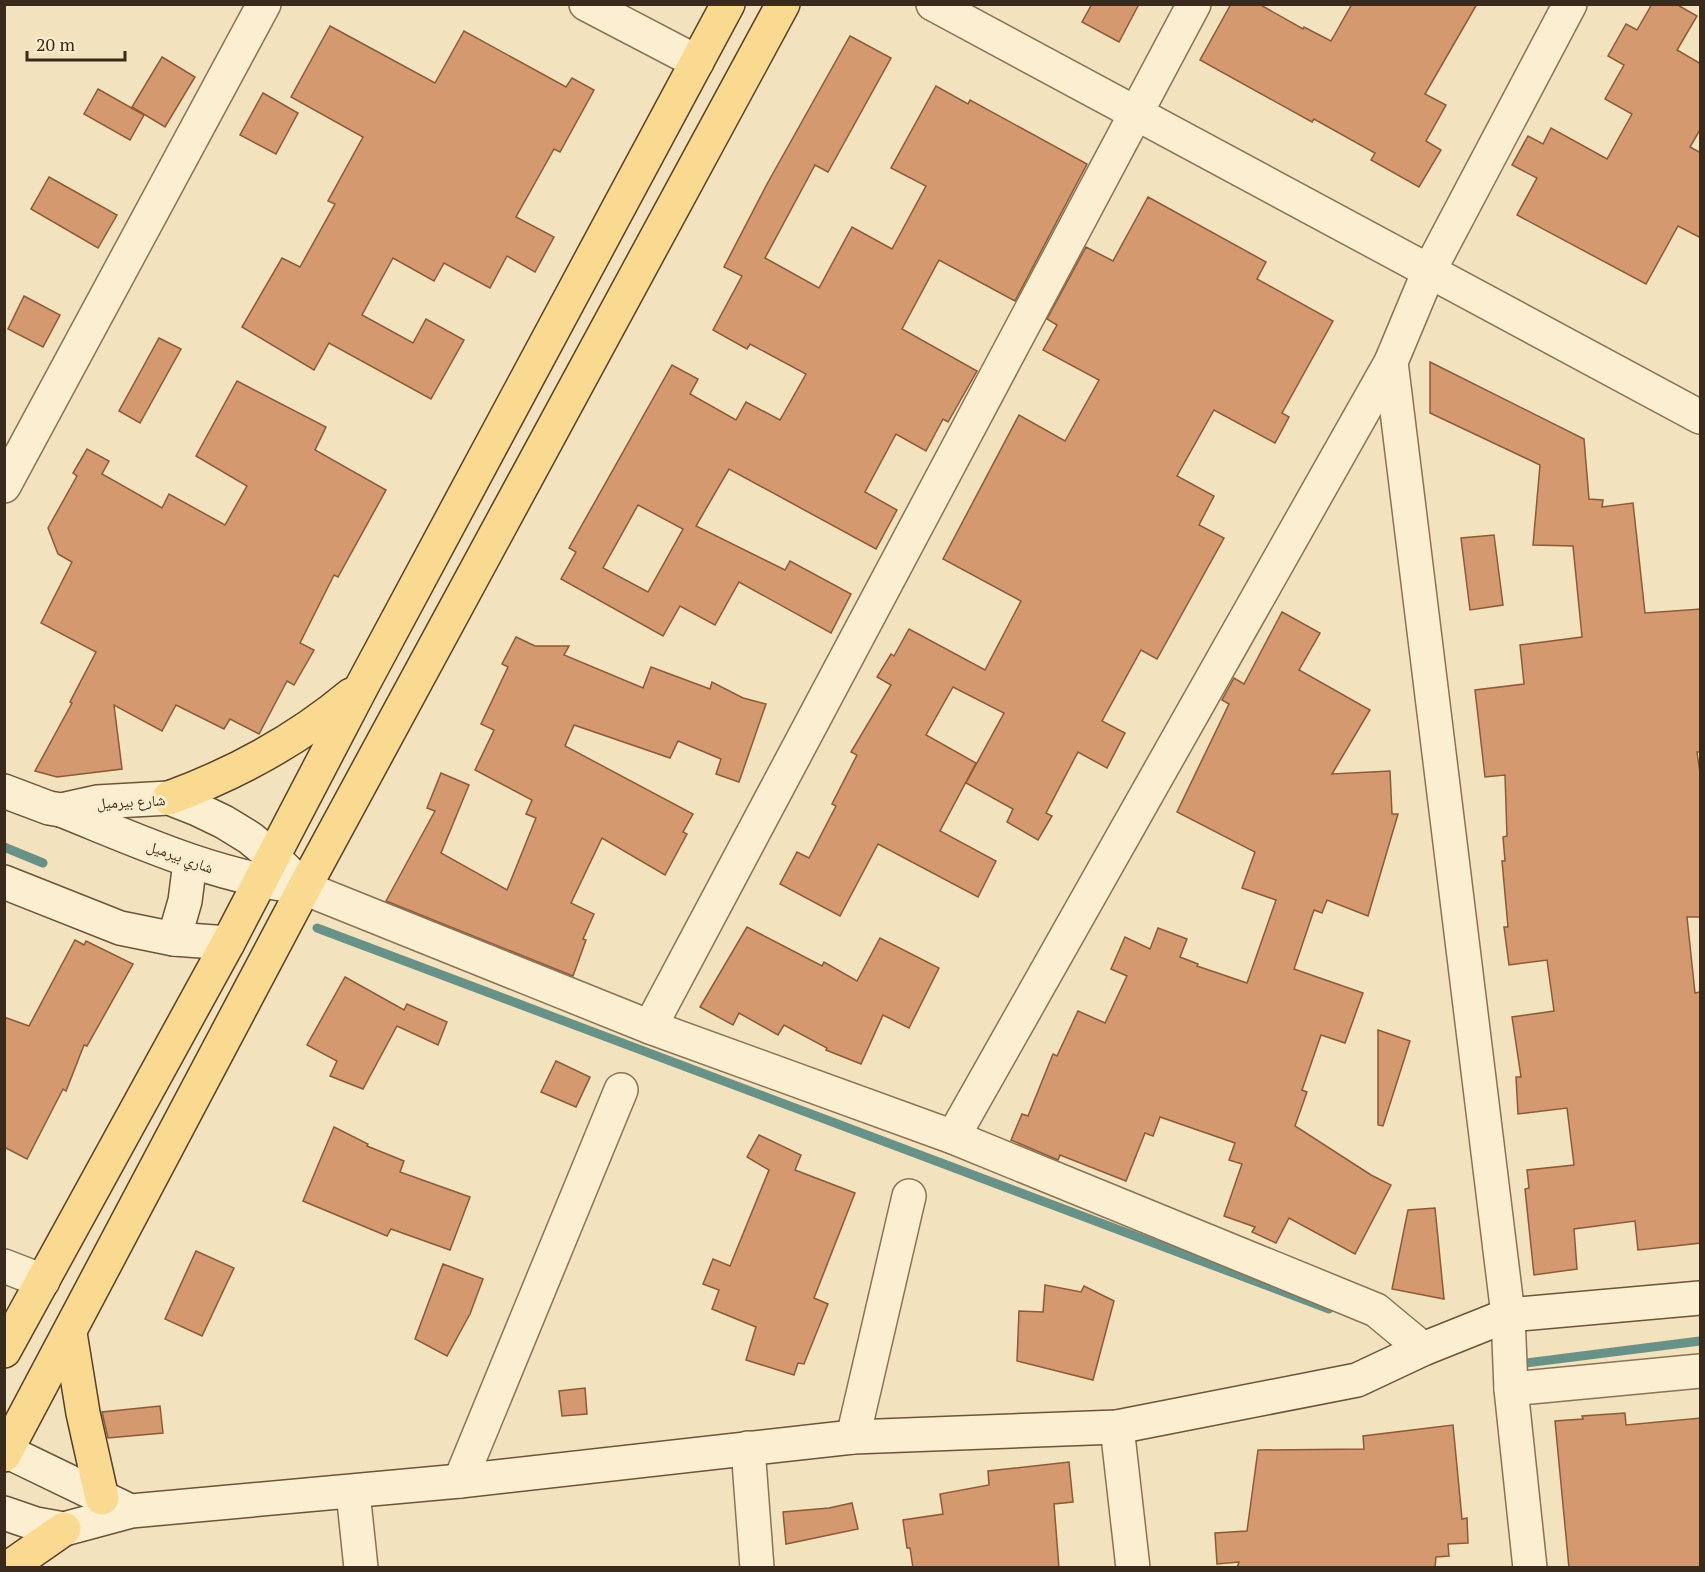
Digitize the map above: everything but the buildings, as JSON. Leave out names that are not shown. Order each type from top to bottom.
[{"type":"main road","points":[[4,1351],[228,943],[362,686],[728,4]]},
{"type":"main road","points":[[5,1452],[304,888],[783,4]]},
{"type":"main road","points":[[169,798],[211,783],[291,741],[362,686]]},
{"type":"main road","points":[[70,1333],[83,1413],[102,1498]]},
{"type":"main road","points":[[8,1568],[64,1529]]},
{"type":"street","points":[[4,486],[264,4]]},
{"type":"street","points":[[586,4],[697,62]]},
{"type":"street","points":[[933,4],[1701,417]]},
{"type":"street","points":[[650,1027],[1194,4]]},
{"type":"street","points":[[953,1137],[1391,362],[1429,271],[1570,4]]},
{"type":"street","points":[[1391,362],[1508,1315],[1511,1389],[1530,1568]]},
{"type":"street","name":"شارع بيرميل","points":[[4,791],[49,808],[61,810],[97,802],[169,798],[198,809],[250,838],[267,869]]},
{"type":"street","name":"شاري بيرميل","points":[[61,810],[190,862],[267,869],[304,888],[650,1027],[953,1137],[1376,1310],[1423,1349]]},
{"type":"street","points":[[174,939],[184,907],[190,862]]},
{"type":"street","points":[[4,882],[120,927],[174,939],[228,943]]},
{"type":"street","points":[[460,1480],[621,1090]]},
{"type":"street","points":[[853,1437],[909,1196]]},
{"type":"street","points":[[4,1266],[43,1281]]},
{"type":"street","points":[[4,1513],[36,1524],[64,1529],[131,1511],[353,1491],[853,1437],[1117,1427],[1357,1380],[1423,1349],[1508,1315],[1701,1298]]},
{"type":"street","points":[[1511,1389],[1701,1371]]},
{"type":"street","points":[[1117,1427],[1133,1568]]},
{"type":"street","points":[[748,1448],[757,1568]]},
{"type":"street","points":[[5,1452],[131,1511]]},
{"type":"street","points":[[353,1491],[361,1568]]},
{"type":"waterway","points":[[4,847],[43,863]]},
{"type":"waterway","points":[[317,928],[1329,1309]]},
{"type":"waterway","points":[[1518,1364],[1700,1341]]}]
